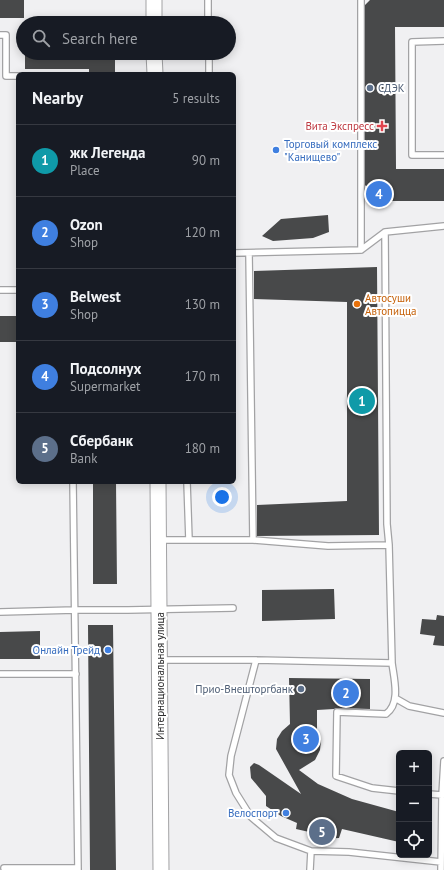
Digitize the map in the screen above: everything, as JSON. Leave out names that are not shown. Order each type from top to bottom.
[{"type":"main road","points":[[154,0],[154,16]]},
{"type":"main road","points":[[154,60],[154,72]]},
{"type":"main road","name":"Интернациональная улица","points":[[158,484],[161,870]]},
{"type":"lane","points":[[208,0],[208,16]]},
{"type":"lane","points":[[360,0],[361,250]]},
{"type":"lane","points":[[0,35],[6,35],[6,76],[16,76]]},
{"type":"lane","points":[[444,41],[412,42],[412,155],[444,155]]},
{"type":"lane","points":[[209,60],[209,72]]},
{"type":"lane","points":[[236,253],[361,250],[385,232],[444,226]]},
{"type":"lane","points":[[385,232],[387,524],[389,545],[392,663],[395,698],[393,706],[386,714],[337,712],[336,776],[372,788],[396,790]]},
{"type":"lane","points":[[249,254],[254,540]]},
{"type":"lane","points":[[0,290],[16,290]]},
{"type":"lane","points":[[3,869],[78,869],[73,484]]},
{"type":"lane","points":[[188,484],[188,540]]},
{"type":"lane","points":[[158,540],[254,540],[328,546],[389,545]]},
{"type":"lane","points":[[0,612],[233,608]]},
{"type":"lane","points":[[159,660],[256,660],[392,663]]},
{"type":"lane","points":[[256,660],[232,756],[229,775],[236,793],[251,817],[276,838],[311,851],[349,852],[441,862]]},
{"type":"lane","points":[[0,674],[76,674]]},
{"type":"lane","points":[[395,698],[409,706],[444,713]]},
{"type":"lane","points":[[441,870],[444,761]]},
{"type":"lane","points":[[432,794],[442,795]]},
{"type":"lane","points":[[310,870],[311,851]]},
{"type":"building","points":[[0,0],[24,0],[24,16],[16,16],[16,18],[0,18]]},
{"type":"building","points":[[370,0],[444,0],[444,27],[395,27],[396,169],[444,169],[444,201],[378,201],[365,185],[365,5]]},
{"type":"building","points":[[25,60],[115,60],[115,72],[89,72],[89,69],[25,69]]},
{"type":"building","points":[[328,215],[329,232],[313,238],[273,241],[262,236],[281,219]]},
{"type":"building","points":[[377,267],[379,535],[257,536],[257,505],[347,501],[347,302],[254,299],[254,271]]},
{"type":"building","points":[[0,316],[16,316],[16,342],[0,342]]},
{"type":"building","points":[[93,484],[116,484],[117,584],[93,584]]},
{"type":"building","points":[[334,589],[335,619],[262,621],[262,590]]},
{"type":"building","points":[[437,615],[444,616],[444,646],[433,645],[435,636],[420,634],[422,619],[436,620]]},
{"type":"building","points":[[88,625],[113,625],[116,870],[90,870]]},
{"type":"building","points":[[40,631],[40,659],[0,659],[0,632]]},
{"type":"building","points":[[289,678],[370,679],[370,709],[337,708],[317,710],[317,730],[321,741],[320,750],[315,760],[299,770],[318,784],[352,799],[396,811],[396,841],[342,829],[339,838],[317,839],[318,834],[296,829],[297,823],[281,816],[266,806],[266,796],[251,778],[250,767],[254,763],[301,794],[276,749],[277,739],[282,731],[290,724]]},
{"type":"place","name":"СДЭК","points":[[370,88]]},
{"type":"place","name":"Вита Экспресс","points":[[382,126]]},
{"type":"place","name":"Торговый комплекс \"Канищево\"","points":[[276,150]]},
{"type":"place","name":"Подсолнух","points":[[379,194]]},
{"type":"place","name":"Автосуши Автопицца","points":[[357,304]]},
{"type":"place","name":"жк Легенда","points":[[362,401]]},
{"type":"place","name":"Онлайн Трейд","points":[[108,650]]},
{"type":"place","name":"Прио-Внешторгбанк","points":[[301,689]]},
{"type":"place","name":"Ozon","points":[[346,693]]},
{"type":"place","name":"Belwest","points":[[306,739]]},
{"type":"place","name":"Велоспорт","points":[[286,813]]},
{"type":"place","name":"Сбербанк","points":[[322,832]]}]
